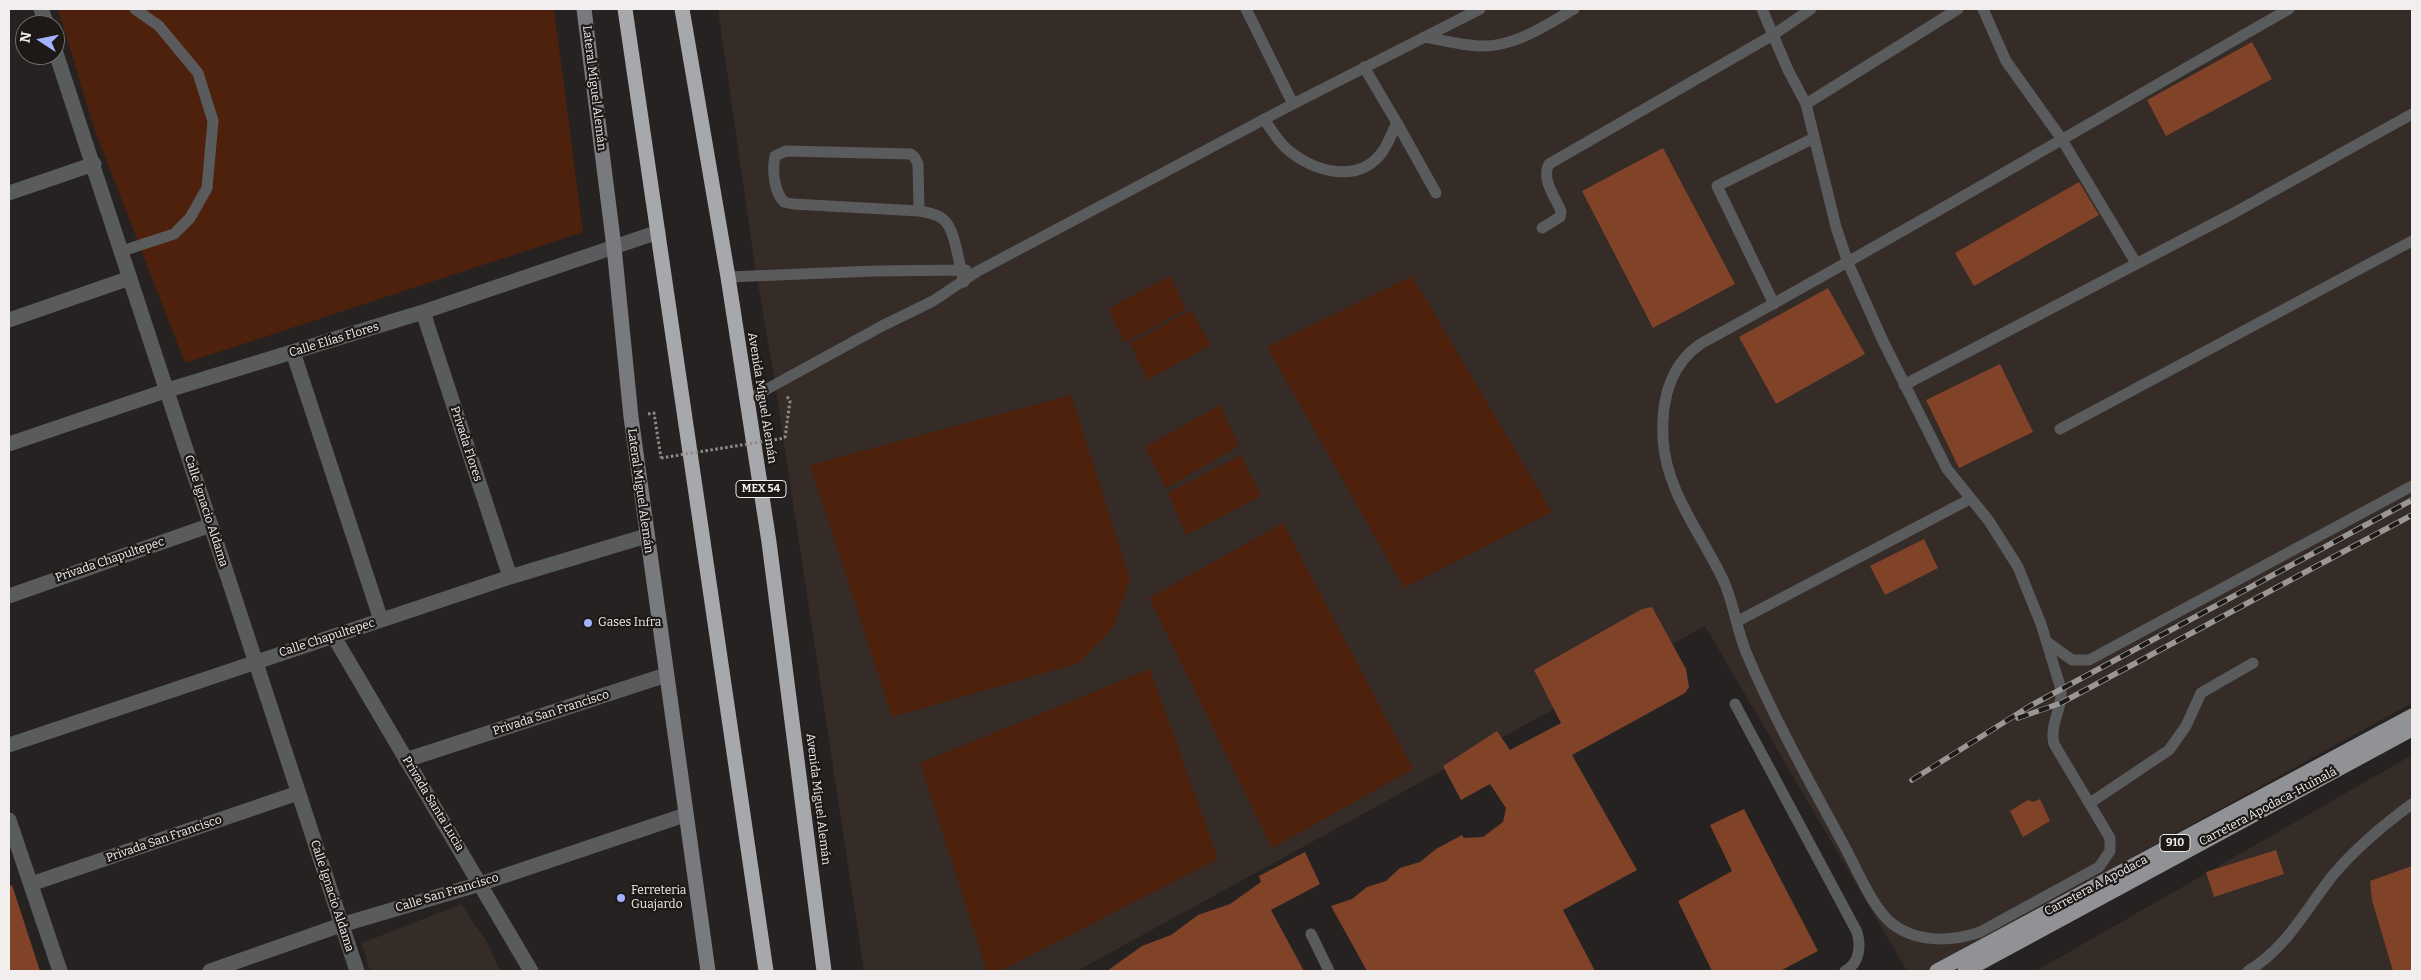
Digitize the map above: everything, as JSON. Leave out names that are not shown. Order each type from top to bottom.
[{"type":"highway","points":[[625,9],[766,971]]},
{"type":"highway","name":"Avenida Miguel Alemán","points":[[682,9],[728,277],[769,542],[824,971]]},
{"type":"main road","name":"Carretera A Apodaca","points":[[1937,971],[2412,716]]},
{"type":"main road","name":"Carretera Apodaca-Huinalá","points":[[1965,971],[2412,729]]},
{"type":"street","name":"Lateral Miguel Alemán","points":[[584,9],[614,247],[631,416],[646,536],[708,971]]},
{"type":"street","name":"Calle Ignacio Aldama","points":[[60,65],[357,971]]},
{"type":"street","points":[[9,193],[94,164]]},
{"type":"street","name":"Calle Elías Flores","points":[[9,444],[168,390],[423,312],[658,232]]},
{"type":"street","points":[[9,320],[130,278]]},
{"type":"street","name":"Privada Flores","points":[[423,312],[510,577]]},
{"type":"street","points":[[293,352],[381,620]]},
{"type":"street","name":"Privada Chapultepec","points":[[9,596],[211,525]]},
{"type":"street","name":"Calle Chapultepec","points":[[9,745],[254,661],[334,637],[510,577],[646,536]]},
{"type":"street","name":"Privada Santa Lucia","points":[[334,637],[531,971]]},
{"type":"street","name":"Privada San Francisco","points":[[406,760],[666,675]]},
{"type":"street","name":"Privada San Francisco","points":[[31,884],[298,793]]},
{"type":"street","name":"Calle San Francisco","points":[[210,971],[341,925],[480,884],[685,815]]},
{"type":"street","points":[[9,820],[60,971]]},
{"type":"lane","points":[[122,251],[174,234],[190,218],[207,188],[213,121],[198,73],[159,26],[135,9]]},
{"type":"lane","points":[[1246,9],[1293,104]]},
{"type":"lane","points":[[747,400],[882,326],[933,301],[978,271],[1264,119],[1480,9]]},
{"type":"lane","points":[[1424,37],[1477,46],[1504,44],[1519,39],[1574,9]]},
{"type":"lane","points":[[1762,9],[1806,104],[1836,227],[1848,263],[1904,385],[1946,470],[1989,521],[2018,567],[2046,642],[2062,694],[2052,729],[2054,744],[2106,829],[2111,844],[2108,857],[2099,867],[2001,921],[1961,939],[1942,940],[1924,937],[1899,927],[1884,916],[1817,796],[1746,651],[1724,582],[1676,488],[1663,439],[1664,412],[1672,376],[1685,356],[1702,343],[1848,263],[2061,138],[2290,9]]},
{"type":"lane","points":[[1542,228],[1560,217],[1561,211],[1546,178],[1549,164],[1773,35],[1811,9]]},
{"type":"lane","points":[[1806,104],[1958,9]]},
{"type":"lane","points":[[1983,9],[2006,61],[2061,138],[2136,263]]},
{"type":"lane","points":[[1364,68],[1436,193]]},
{"type":"lane","points":[[1904,385],[2232,214],[2412,114]]},
{"type":"lane","points":[[1264,119],[1286,148],[1307,164],[1336,173],[1361,170],[1382,152],[1397,123]]},
{"type":"lane","points":[[1774,304],[1717,186],[1814,138]]},
{"type":"lane","points":[[919,210],[918,164],[916,158],[911,154],[786,151],[775,156],[773,164],[777,189],[784,202],[919,210],[934,214],[945,221],[950,230],[964,282]]},
{"type":"lane","points":[[2060,429],[2412,241]]},
{"type":"lane","points":[[728,277],[875,271],[978,271]]},
{"type":"lane","points":[[2046,642],[2072,660],[2089,660],[2412,486]]},
{"type":"lane","points":[[1738,621],[1970,499]]},
{"type":"lane","points":[[2090,803],[2169,750],[2186,726],[2202,693],[2253,663]]},
{"type":"lane","points":[[1736,704],[1857,932],[1859,952],[1856,962],[1846,971]]},
{"type":"lane","points":[[2248,971],[2272,955],[2288,939],[2333,876],[2364,841],[2412,804]]},
{"type":"lane","points":[[1311,934],[1329,971]]},
{"type":"path","points":[[654,413],[661,458],[785,438],[790,401]]},
{"type":"shaded area","points":[[58,9],[554,9],[583,232],[185,363],[94,128],[65,32],[65,15],[60,15]]},
{"type":"shaded area","points":[[718,9],[2412,9],[2412,703],[1926,971],[1907,971],[1705,626],[1077,971],[864,971],[774,377],[755,267]]},
{"type":"shaded area","points":[[1170,276],[1186,309],[1124,343],[1109,308]]},
{"type":"shaded area","points":[[1412,276],[1552,512],[1404,588],[1267,347]]},
{"type":"shaded area","points":[[1191,310],[1211,345],[1147,380],[1130,343]]},
{"type":"shaded area","points":[[1071,395],[1130,579],[1113,628],[1079,663],[892,717],[810,465]]},
{"type":"shaded area","points":[[1220,405],[1239,446],[1166,488],[1145,447]]},
{"type":"shaded area","points":[[1241,455],[1261,496],[1186,535],[1168,493]]},
{"type":"shaded area","points":[[1283,523],[1413,769],[1272,848],[1149,598]]},
{"type":"shaded area","points":[[1150,669],[1218,859],[1000,971],[987,971],[920,763]]},
{"type":"shaded area","points":[[2412,755],[2412,971],[2036,971]]},
{"type":"shaded area","points":[[461,904],[487,942],[500,971],[370,971],[362,943]]},
{"type":"building","points":[[2252,42],[2272,79],[2166,136],[2147,100]]},
{"type":"building","points":[[1663,148],[1735,284],[1653,328],[1582,191]]},
{"type":"building","points":[[2079,182],[2099,215],[1974,286],[1955,253]]},
{"type":"building","points":[[1828,288],[1865,354],[1776,404],[1739,337]]},
{"type":"building","points":[[2000,364],[2033,432],[1959,468],[1926,400]]},
{"type":"building","points":[[1924,539],[1938,568],[1885,595],[1870,566]]},
{"type":"building","points":[[1652,607],[1686,669],[1689,687],[1685,693],[1572,755],[1637,870],[1563,910],[1595,971],[1367,971],[1331,906],[1352,899],[1367,887],[1386,881],[1400,868],[1420,862],[1436,849],[1462,835],[1464,838],[1483,837],[1503,822],[1506,808],[1490,784],[1461,800],[1443,766],[1497,731],[1510,750],[1561,723],[1534,670],[1642,609]]},
{"type":"building","points":[[2040,799],[2050,821],[2023,837],[2010,811],[2028,800],[2033,802]]},
{"type":"building","points":[[1744,809],[1818,951],[1780,971],[1712,971],[1678,901],[1732,871],[1710,825]]},
{"type":"building","points":[[2276,850],[2284,874],[2214,897],[2206,872]]},
{"type":"building","points":[[1305,852],[1320,884],[1271,910],[1304,971],[1107,971],[1142,946],[1171,935],[1198,915],[1230,904],[1261,882],[1259,876]]},
{"type":"building","points":[[2412,866],[2412,971],[2393,971],[2372,900],[2370,881]]},
{"type":"building","points":[[12,885],[40,971],[9,971],[9,886]]},
{"type":"railway","points":[[1912,780],[2030,706],[2412,500]]},
{"type":"railway","points":[[2018,718],[2061,703],[2412,515]]},
{"type":"place","name":"Gases Infra","points":[[588,623]]},
{"type":"place","name":"Ferreteria Guajardo","points":[[621,898]]}]
